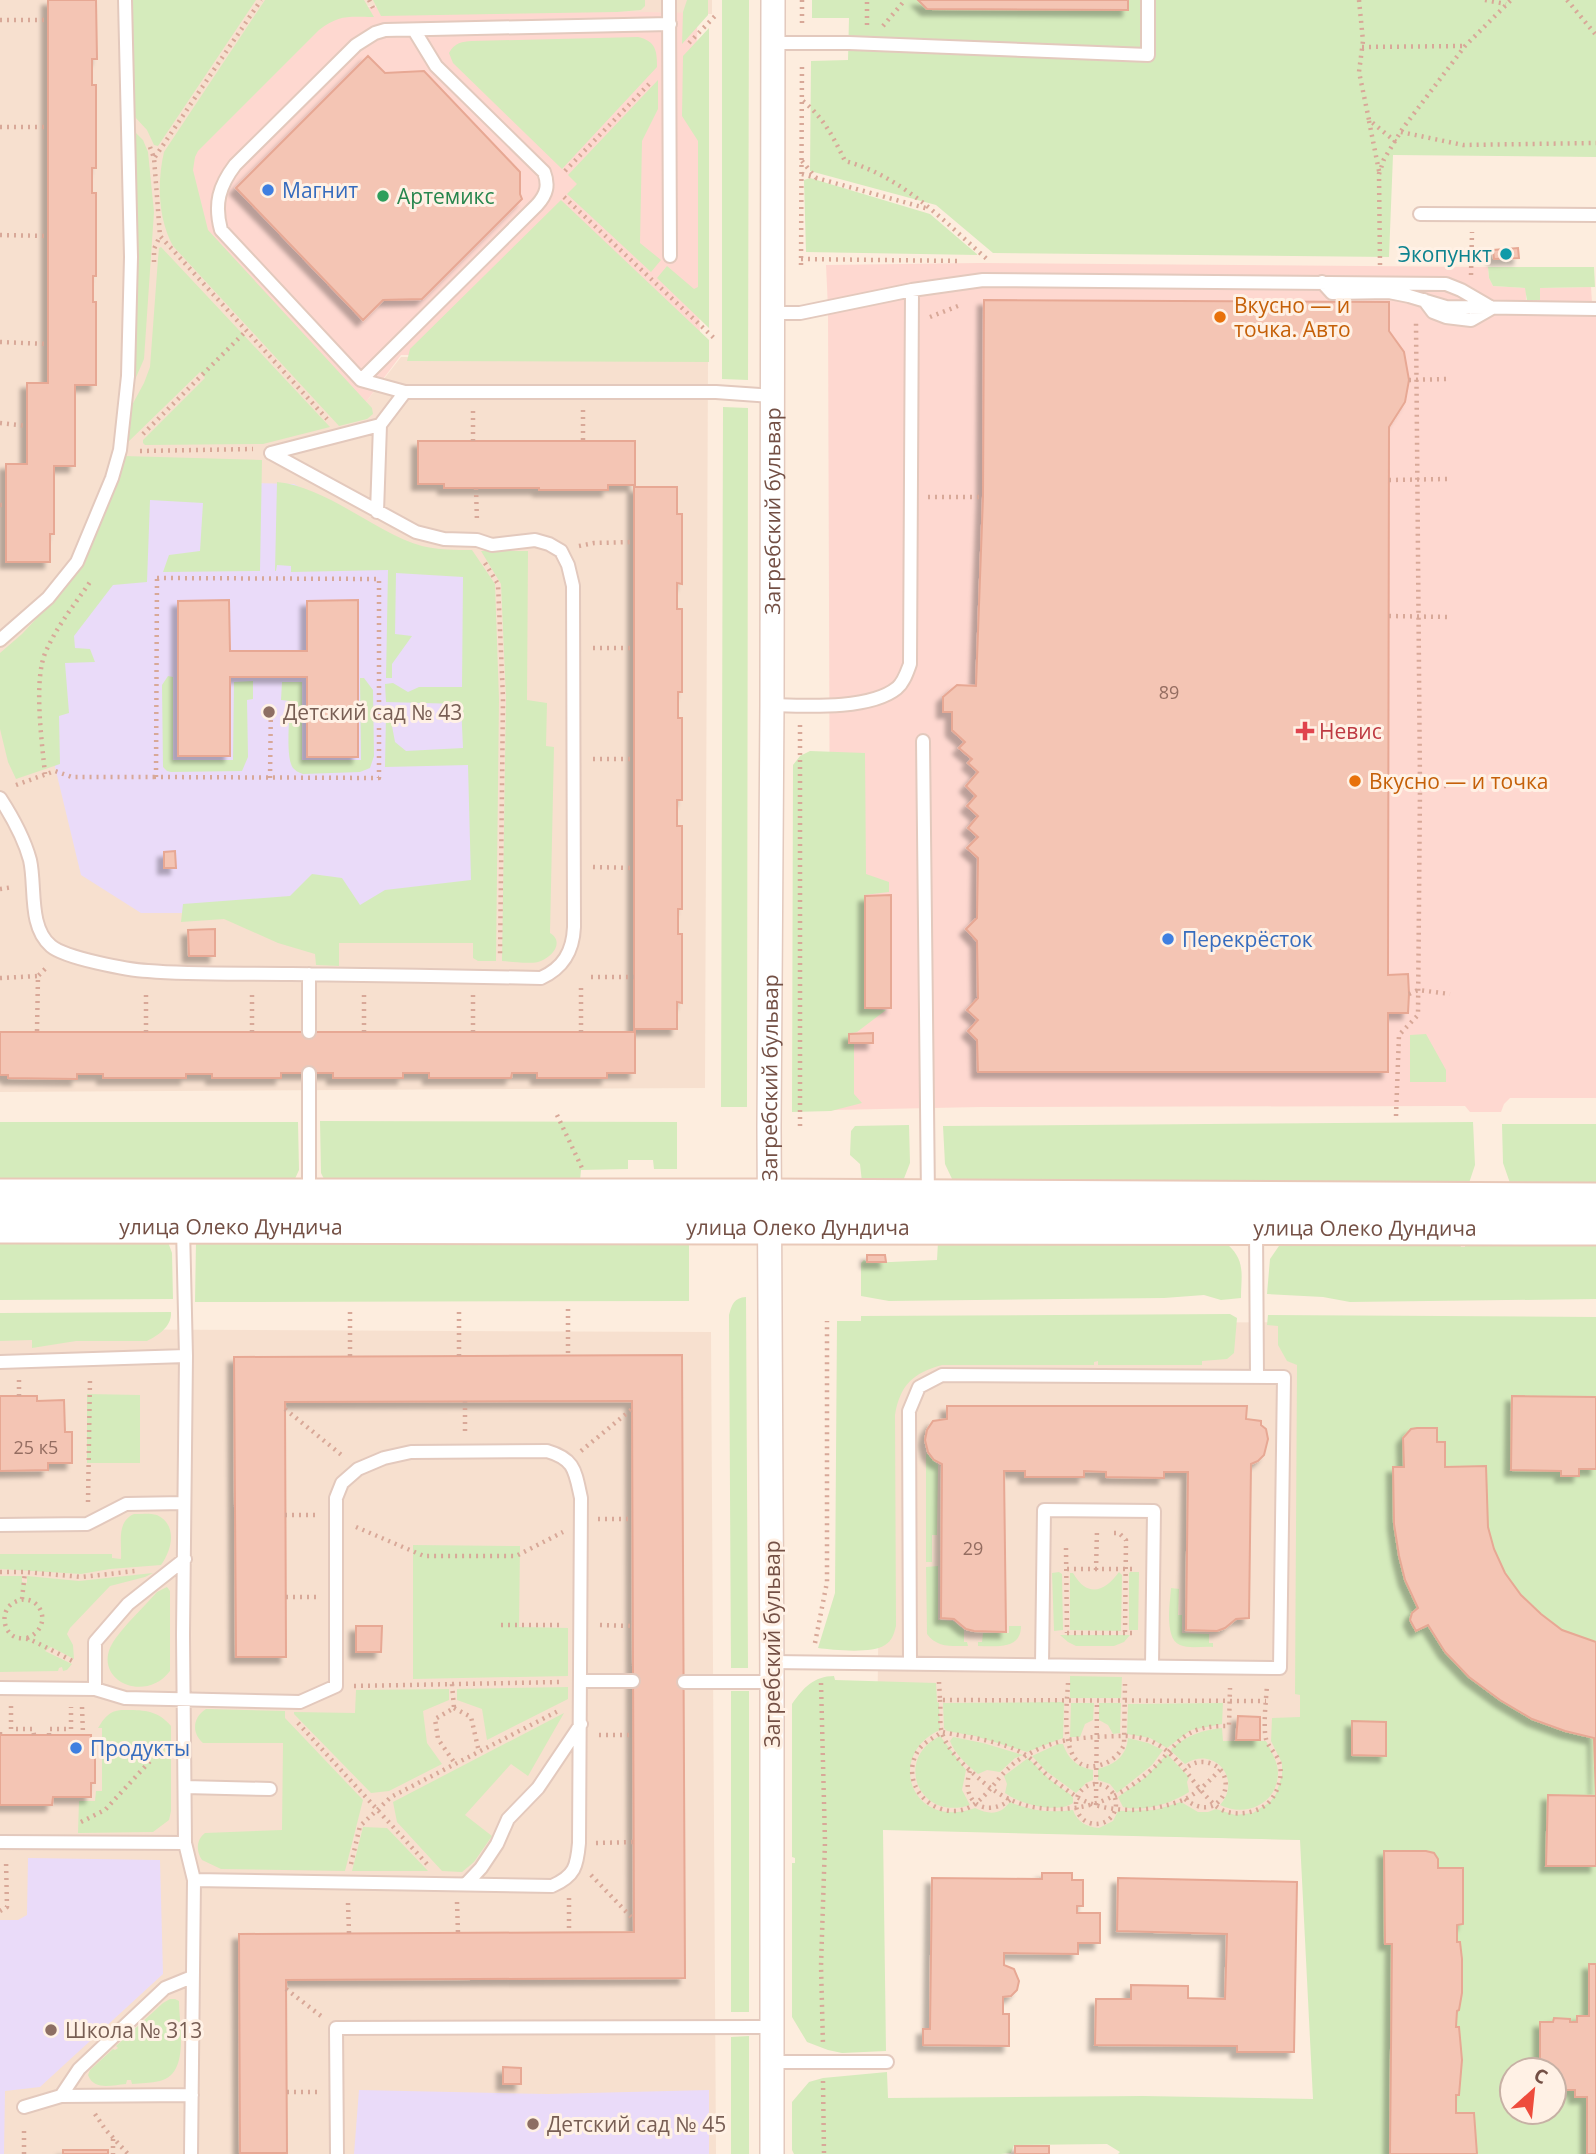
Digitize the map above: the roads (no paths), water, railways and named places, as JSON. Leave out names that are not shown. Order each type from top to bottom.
[{"type":"street","name":"Загребский бульвар","points":[[772,2154],[770,1212],[773,0]]},
{"type":"street","name":"улица Олеко Дундича","points":[[0,1196],[183,1212]]},
{"type":"street","name":"улица Олеко Дундича","points":[[1492,1214],[1596,1200]]},
{"type":"street","name":"улица Олеко Дундича","points":[[0,1226],[183,1212],[928,1212],[1492,1214],[1596,1228]]},
{"type":"lane","points":[[0,640],[48,598],[77,562],[120,450],[128,376],[131,257],[125,0]]},
{"type":"lane","points":[[669,0],[670,256]]},
{"type":"lane","points":[[773,43],[849,43],[1148,55],[1149,0]]},
{"type":"lane","points":[[670,24],[385,30],[375,33],[356,45],[235,164],[217,197],[217,216],[221,230],[361,380],[405,392],[716,392],[772,396]]},
{"type":"lane","points":[[361,380],[544,198],[547,190],[544,172],[436,66],[414,30]]},
{"type":"lane","points":[[1420,214],[1596,215]]},
{"type":"lane","points":[[772,313],[800,313],[912,290],[983,280],[1446,284],[1492,308]]},
{"type":"lane","points":[[1322,282],[1332,293],[1389,292],[1446,307],[1596,309]]},
{"type":"lane","points":[[772,705],[830,705],[874,699],[897,688],[910,664],[912,290]]},
{"type":"lane","points":[[377,512],[380,425],[405,392]]},
{"type":"lane","points":[[0,798],[11,814],[30,860],[37,920],[42,934],[50,946],[62,953],[146,971],[541,978],[562,964],[573,940],[573,586],[568,565],[561,551],[535,540],[492,545],[477,540],[444,539],[416,532],[271,453],[380,425]]},
{"type":"lane","points":[[923,741],[928,1212]]},
{"type":"lane","points":[[309,974],[309,1032]]},
{"type":"lane","points":[[309,1073],[309,1212]]},
{"type":"lane","points":[[183,1212],[186,1356],[185,1843],[194,1880],[191,2154]]},
{"type":"lane","points":[[1255,1213],[1257,1377]]},
{"type":"lane","points":[[0,1362],[186,1356]]},
{"type":"lane","points":[[684,1682],[820,1664],[1280,1668],[1284,1377],[942,1376],[919,1387],[909,1411],[910,1663]]},
{"type":"lane","points":[[0,1688],[95,1689],[125,1698],[300,1702],[336,1686],[336,1498],[342,1483],[358,1469],[384,1458],[411,1452],[547,1451],[561,1455],[569,1461],[581,1498],[578,1625],[581,1729],[579,1843],[578,1861],[574,1870],[564,1881],[552,1886],[348,1879],[194,1880]]},
{"type":"lane","points":[[0,1525],[87,1524],[126,1504],[184,1503]]},
{"type":"lane","points":[[1042,1665],[1044,1510],[1153,1511],[1152,1666]]},
{"type":"lane","points":[[95,1689],[95,1642],[128,1604],[185,1559]]},
{"type":"lane","points":[[578,1681],[633,1681]]},
{"type":"lane","points":[[461,1884],[481,1868],[508,1819],[538,1788],[581,1729]]},
{"type":"lane","points":[[185,1787],[270,1789]]},
{"type":"lane","points":[[3,1842],[185,1843]]},
{"type":"lane","points":[[61,2096],[79,2069],[165,1988],[192,1977]]},
{"type":"lane","points":[[337,2154],[336,2028],[772,2027]]},
{"type":"lane","points":[[772,2062],[887,2062]]},
{"type":"lane","points":[[24,2107],[61,2096],[192,2095]]},
{"type":"place","name":"Магнит","points":[[268,190]]},
{"type":"place","name":"Артемикс","points":[[383,196]]},
{"type":"place","name":"Экопункт","points":[[1506,254]]},
{"type":"place","name":"Вкусно — и точка. Авто","points":[[1220,317]]},
{"type":"place","name":"Детский сад № 43","points":[[269,712]]},
{"type":"place","name":"Невис","points":[[1305,731]]},
{"type":"place","name":"Вкусно — и точка","points":[[1355,781]]},
{"type":"place","name":"Перекрёсток","points":[[1168,939]]},
{"type":"place","name":"Продукты","points":[[76,1748]]},
{"type":"place","name":"Школа № 313","points":[[51,2030]]},
{"type":"place","name":"Детский сад № 45","points":[[533,2124]]}]
